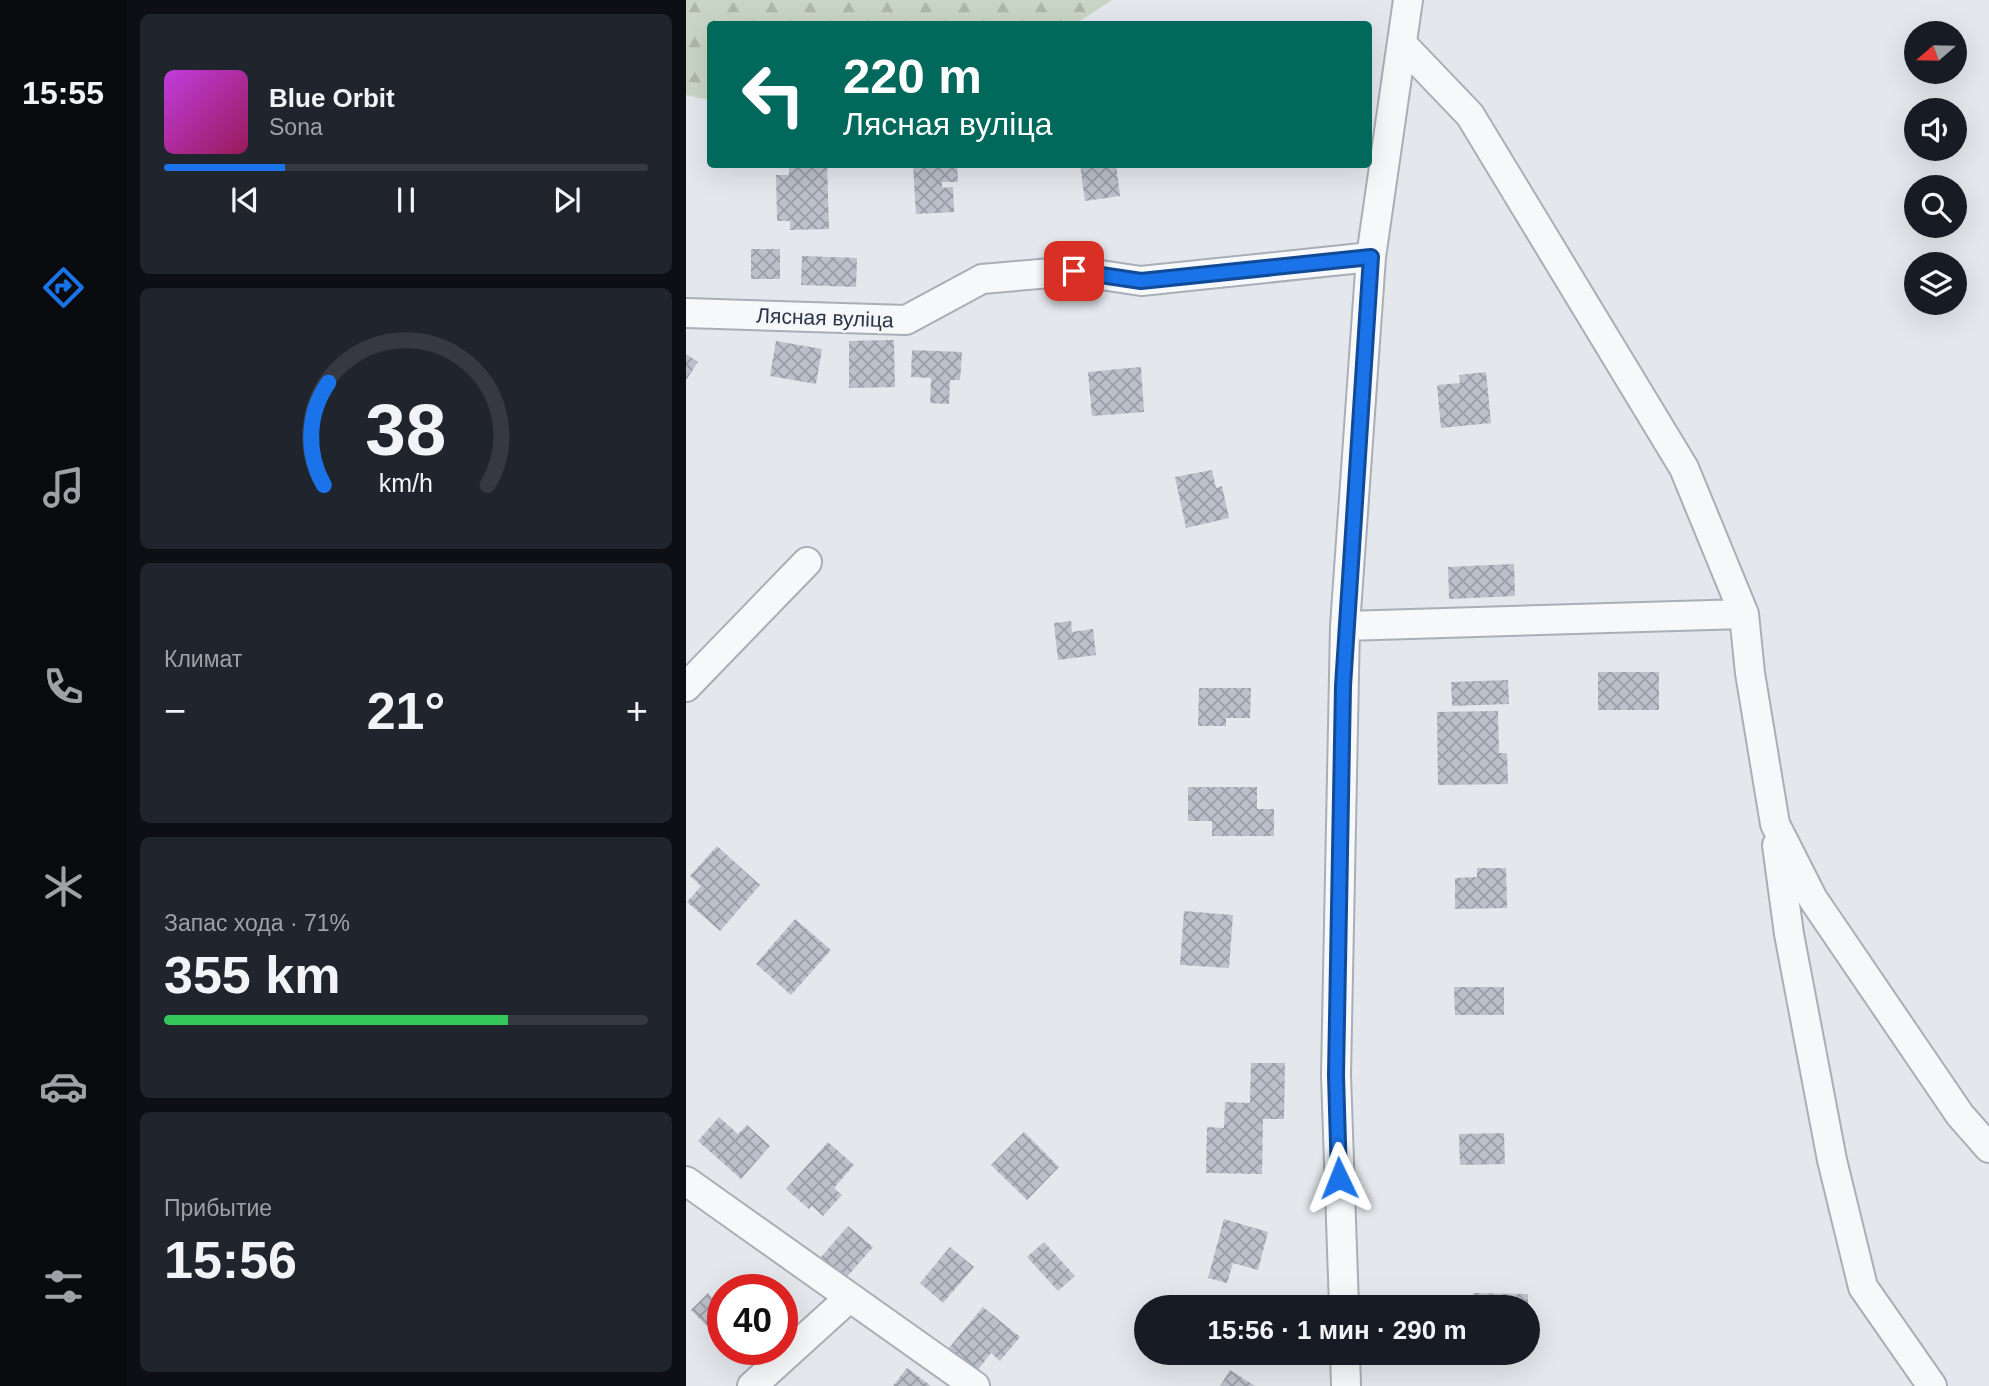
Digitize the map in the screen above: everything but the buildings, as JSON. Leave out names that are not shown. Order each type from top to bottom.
[{"type":"street","points":[[1344,1295],[1336,1075],[1345,626],[1371,257],[1408,0]]},
{"type":"street","points":[[1403,45],[1470,115],[1685,468],[1744,614],[1749,673],[1789,934],[1827,1133],[1863,1287],[1932,1386]]},
{"type":"street","name":"Лясная вуліца","points":[[686,313],[906,320],[982,279],[1074,271],[1141,281],[1371,257]]},
{"type":"street","points":[[686,687],[807,562]]},
{"type":"street","points":[[1345,626],[1744,614]]},
{"type":"street","points":[[1774,824],[1812,899],[1959,1115],[1989,1147]]},
{"type":"street","points":[[686,1181],[848,1299],[975,1386]]},
{"type":"street","points":[[752,1386],[848,1299]]},
{"type":"street","points":[[1345,1365],[1346,1386]]},
{"type":"green space","points":[[686,0],[1112,0],[1080,21],[707,21],[707,99],[686,95]]},
{"type":"route","points":[[1074,271],[1141,281],[1371,257],[1345,626],[1336,1075],[1339,1178]]}]
